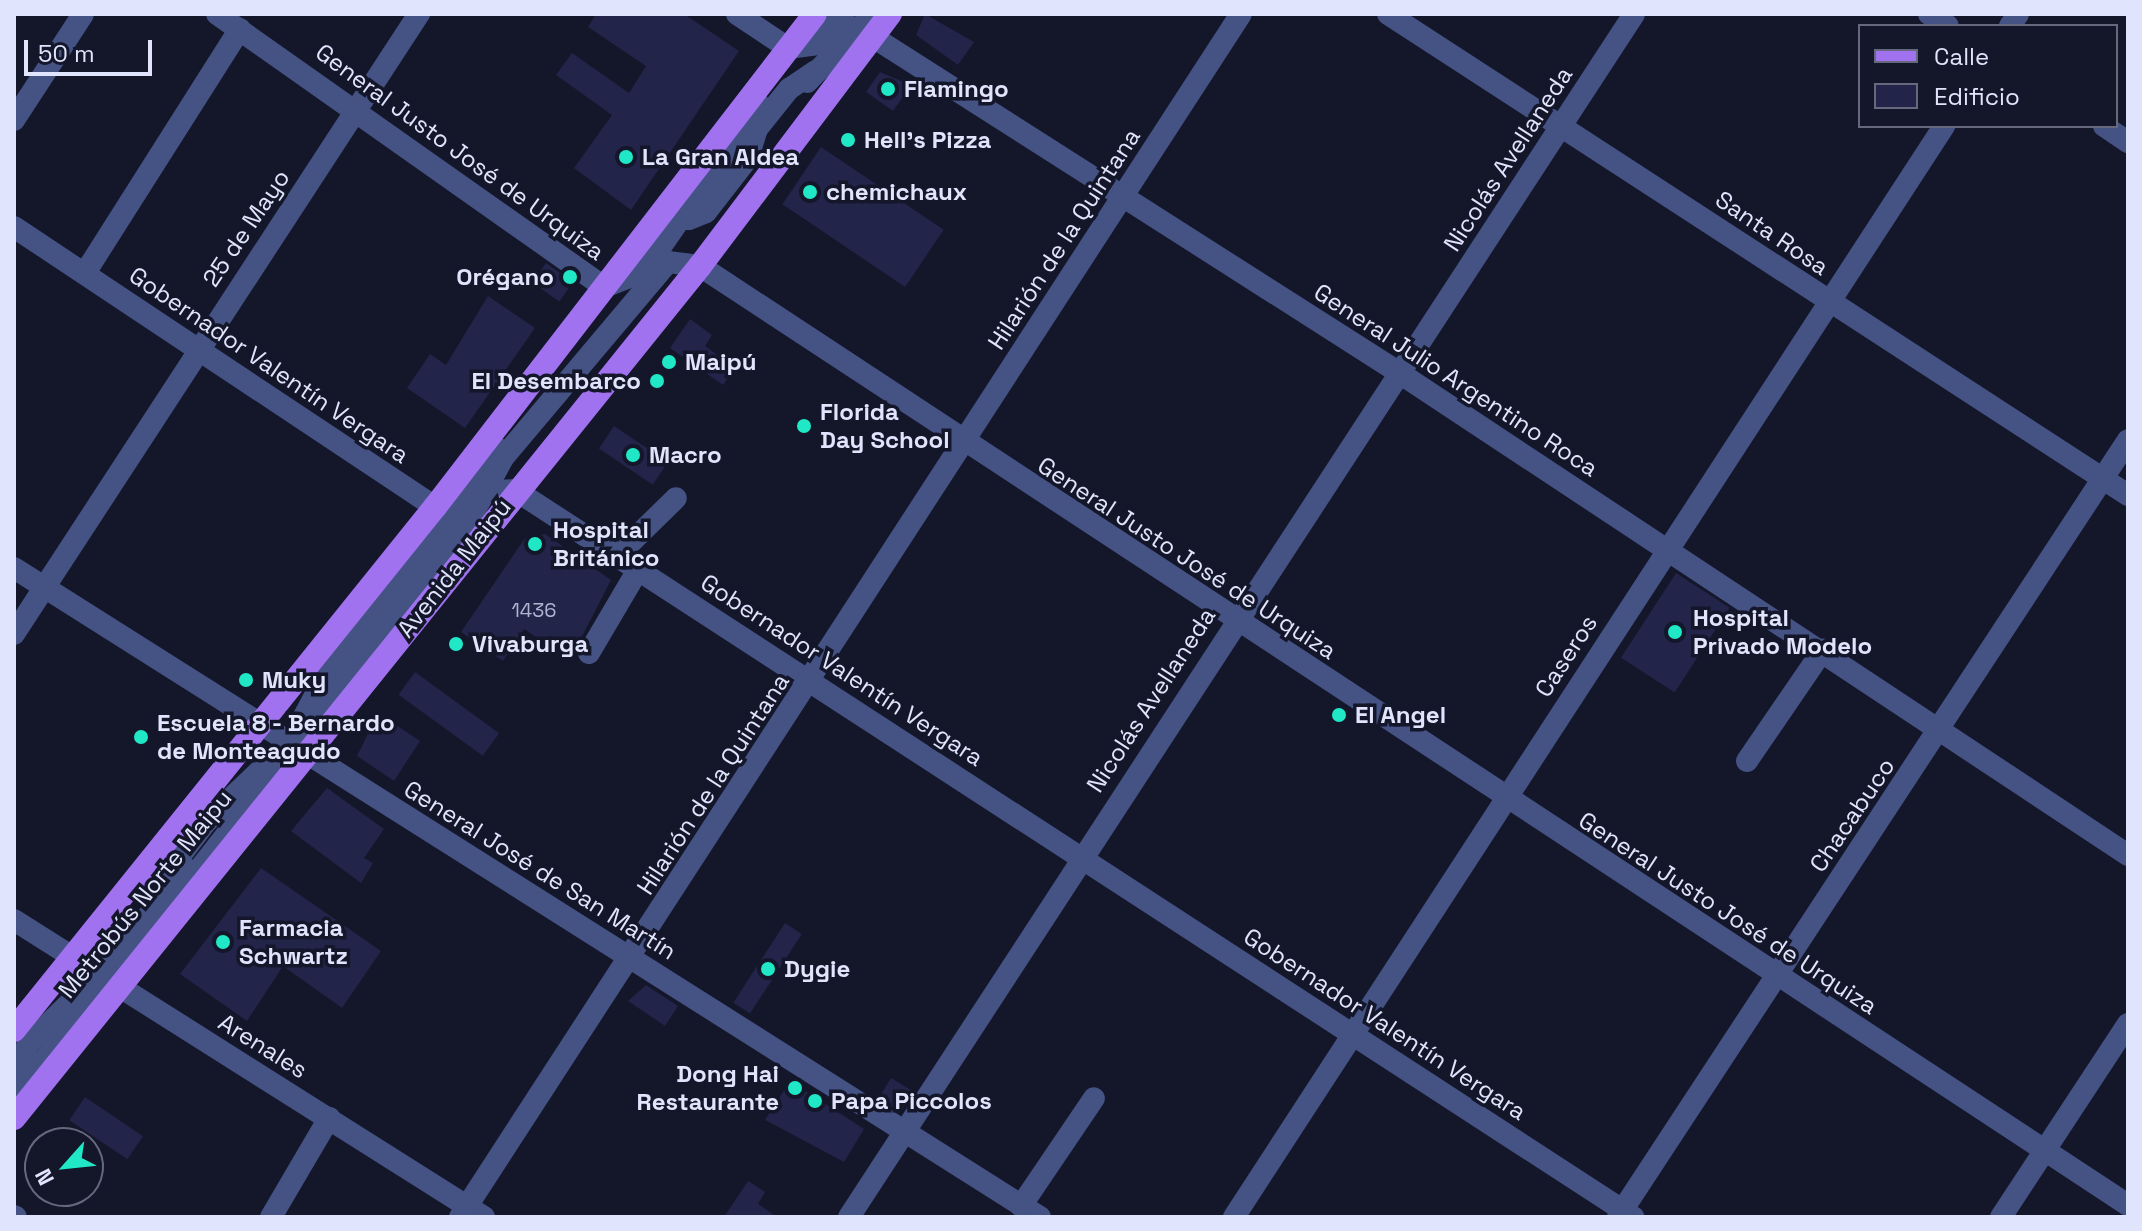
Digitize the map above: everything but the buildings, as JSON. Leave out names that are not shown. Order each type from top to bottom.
[{"type":"main road","points":[[14,1030],[261,725],[442,517],[604,287],[815,14]]},
{"type":"main road","name":"Avenida Maipú","points":[[14,1118],[107,982],[290,750],[515,490],[700,266],[862,23],[890,14]]},
{"type":"street","points":[[14,120],[83,14]]},
{"type":"street","name":"General Justo José de Urquiza","points":[[217,14],[357,107],[604,287],[658,265],[700,266],[1504,799],[2128,1205]]},
{"type":"street","name":"25 de Mayo","points":[[14,634],[198,347],[419,14]]},
{"type":"street","points":[[737,14],[788,48],[862,23]]},
{"type":"street","name":"Hilarión de la Quintana","points":[[471,1213],[963,442],[1241,14]]},
{"type":"street","name":"Santa Rosa","points":[[1388,14],[2128,495]]},
{"type":"street","name":"Nicolás Avellaneda","points":[[849,1217],[1078,858],[1634,14]]},
{"type":"street","name":"Metrobús Norte Maipu","points":[[475,493],[574,376],[689,219],[706,212],[789,89],[816,71],[862,23]]},
{"type":"street","name":"General Julio Argentino Roca","points":[[862,23],[1123,197],[1398,372],[1823,650],[2128,855]]},
{"type":"street","points":[[85,273],[240,29]]},
{"type":"street","name":"Metrobús Norte Maipu","points":[[14,1095],[107,982],[136,913],[206,822],[290,750],[461,536],[475,493],[658,265],[782,72],[815,41]]},
{"type":"street","name":"Caseros","points":[[1234,1217],[1943,128]]},
{"type":"street","points":[[2107,128],[2128,142]]},
{"type":"street","name":"Gobernador Valentín Vergara","points":[[14,227],[198,347],[442,517]]},
{"type":"street","name":"Chacabuco","points":[[1624,1215],[1776,974],[1941,730],[2128,440]]},
{"type":"street","points":[[442,517],[475,493],[515,490]]},
{"type":"street","name":"Gobernador Valentín Vergara","points":[[515,490],[813,678],[1078,858],[1352,1032],[1624,1215]]},
{"type":"street","points":[[618,555],[676,498]]},
{"type":"street","name":"Metrobús Norte Maipu","points":[[290,750],[301,722],[380,615],[442,517]]},
{"type":"street","name":"General José de San Martín","points":[[14,568],[261,725],[290,750],[633,958],[1030,1211]]},
{"type":"street","points":[[589,653],[639,568]]},
{"type":"street","points":[[1747,761],[1823,650]]},
{"type":"street","name":"Arenales","points":[[14,920],[74,956],[107,982],[329,1118],[471,1213]]},
{"type":"street","name":"Metrobús Norte Maipu","points":[[14,1076],[28,1044],[71,995],[107,982]]},
{"type":"street","points":[[2001,1217],[2128,1024]]},
{"type":"street","points":[[1030,1211],[1094,1098]]},
{"type":"street","points":[[271,1217],[329,1118]]},
{"type":"place","name":"Flamingo","points":[[888,89]]},
{"type":"place","name":"Hell's Pizza","points":[[848,140]]},
{"type":"place","name":"La Gran Aldea","points":[[626,157]]},
{"type":"place","name":"chemichaux","points":[[810,192]]},
{"type":"place","name":"Orégano","points":[[570,277]]},
{"type":"place","name":"Maipú","points":[[669,362]]},
{"type":"place","name":"El Desembarco","points":[[657,381]]},
{"type":"place","name":"Florida Day School","points":[[804,426]]},
{"type":"place","name":"Macro","points":[[633,455]]},
{"type":"place","name":"Hospital Británico","points":[[535,544]]},
{"type":"place","name":"Hospital Privado Modelo","points":[[1675,632]]},
{"type":"place","name":"Vivaburga","points":[[456,644]]},
{"type":"place","name":"Muky","points":[[246,680]]},
{"type":"place","name":"El Angel","points":[[1339,715]]},
{"type":"place","name":"Escuela 8 - Bernardo de Monteagudo","points":[[141,737]]},
{"type":"place","name":"Farmacia Schwartz","points":[[223,942]]},
{"type":"place","name":"Dygie","points":[[768,969]]},
{"type":"place","name":"Dong Hai Restaurante","points":[[795,1088]]},
{"type":"place","name":"Papa Piccolos","points":[[815,1101]]}]
